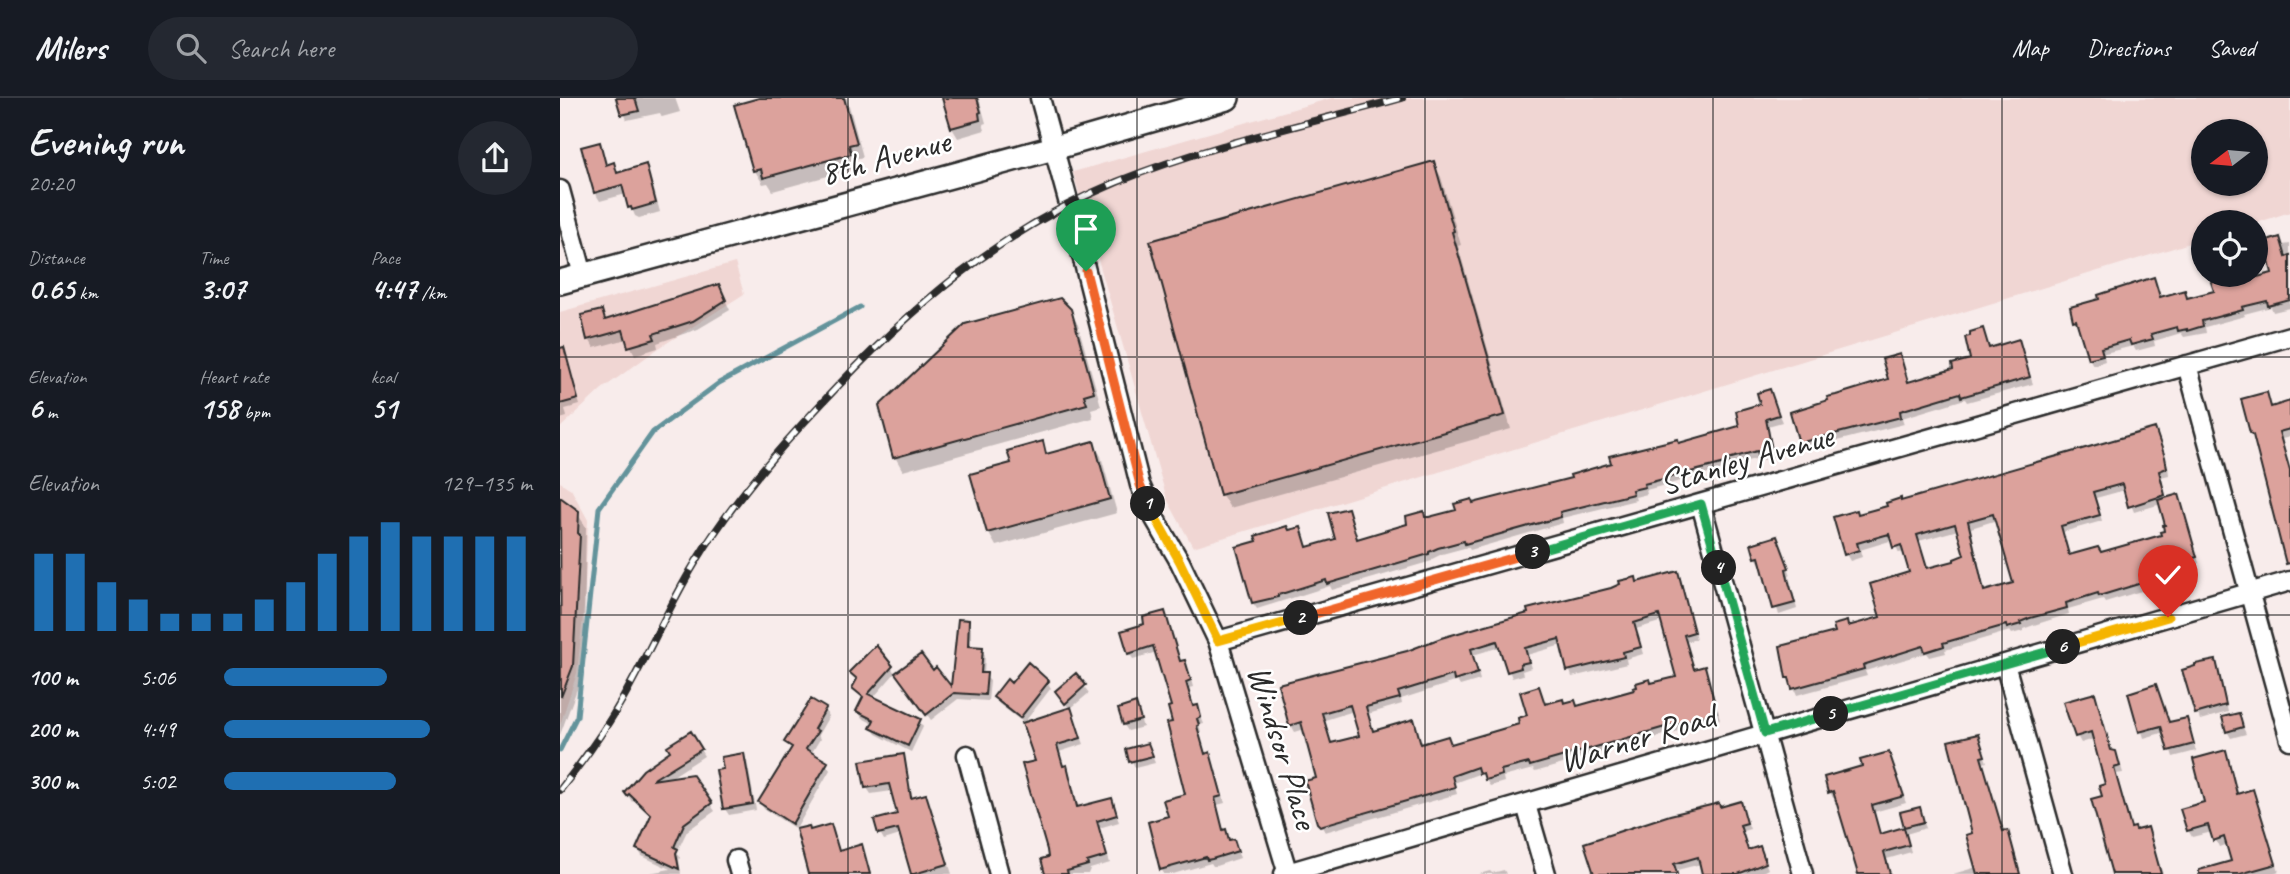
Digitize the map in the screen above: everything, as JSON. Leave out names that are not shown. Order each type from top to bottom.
[{"type":"main road","name":"8th Avenue","points":[[560,282],[1054,148],[1227,98]]},
{"type":"street","name":"Windsor Place","points":[[1040,98],[1140,485],[1154,519],[1180,562],[1218,641],[1287,874]]},
{"type":"street","points":[[560,190],[583,275]]},
{"type":"street","name":"Stanley Avenue","points":[[1218,641],[2290,336]]},
{"type":"street","points":[[2187,365],[2290,740]]},
{"type":"street","points":[[1701,504],[1803,874]]},
{"type":"street","name":"Warner Road","points":[[1287,874],[2290,581]]},
{"type":"street","points":[[2005,664],[2063,874]]},
{"type":"street","points":[[967,755],[999,874]]},
{"type":"street","points":[[1526,805],[1546,874]]},
{"type":"shaded area","points":[[1332,98],[2290,98],[2290,212],[2268,219],[2268,210],[2191,210],[2191,243],[1193,547],[1167,499],[1073,172]]},
{"type":"shaded area","points":[[735,263],[744,294],[659,348],[602,389],[560,428],[560,312]]},
{"type":"shaded area","points":[[560,482],[571,489],[588,520],[584,607],[577,673],[560,725]]},
{"type":"building","points":[[616,98],[635,98],[639,111],[621,115]]},
{"type":"building","points":[[759,98],[844,98],[857,143],[849,145],[851,154],[763,178],[761,169],[753,171],[734,105]]},
{"type":"building","points":[[942,98],[977,98],[980,120],[951,128]]},
{"type":"building","points":[[600,142],[606,165],[614,162],[617,173],[646,164],[656,203],[632,210],[631,207],[628,208],[622,185],[594,193],[581,147]]},
{"type":"building","points":[[1434,161],[1505,415],[1220,495],[1150,241]]},
{"type":"building","points":[[2280,237],[2286,257],[2290,255],[2290,300],[2268,306],[2267,301],[2242,307],[2243,310],[2202,321],[2203,326],[2187,331],[2178,331],[2177,327],[2151,334],[2153,339],[2131,345],[2129,340],[2101,348],[2103,355],[2088,359],[2070,307],[2099,299],[2098,295],[2154,277],[2160,297],[2185,290],[2187,298],[2214,291],[2213,287],[2268,287],[2268,274],[2272,273],[2268,241]]},
{"type":"building","points":[[719,284],[726,300],[693,321],[653,334],[655,339],[628,347],[623,330],[587,340],[581,315],[602,310],[605,320]]},
{"type":"building","points":[[1060,298],[1071,309],[1094,392],[1084,395],[1087,404],[893,458],[879,406],[965,324]]},
{"type":"building","points":[[1983,328],[1989,348],[2019,339],[2030,377],[1961,397],[1960,393],[1900,411],[1901,417],[1799,443],[1790,412],[1828,400],[1827,397],[1888,379],[1882,359],[1900,354],[1908,382],[1953,369],[1952,364],[1970,359],[1965,337],[1970,336],[1970,332]]},
{"type":"building","points":[[564,347],[578,399],[560,404],[560,348]]},
{"type":"building","points":[[1770,389],[1779,415],[1766,419],[1772,450],[1758,454],[1757,451],[1728,459],[1729,462],[1644,484],[1645,487],[1632,490],[1633,494],[1560,512],[1561,517],[1465,544],[1464,541],[1438,548],[1429,554],[1327,584],[1326,580],[1252,603],[1236,547],[1257,541],[1255,536],[1287,526],[1289,530],[1301,527],[1307,547],[1335,539],[1328,513],[1348,508],[1357,539],[1407,524],[1406,516],[1424,511],[1425,517],[1429,517],[1456,510],[1454,504],[1472,499],[1473,503],[1571,478],[1570,475],[1611,463],[1609,456],[1678,439],[1679,443],[1739,426],[1736,411],[1760,404],[1757,393]]},
{"type":"building","points":[[2267,392],[2271,407],[2290,401],[2290,429],[2279,432],[2290,471],[2290,563],[2286,564],[2253,435],[2250,433],[2241,399]]},
{"type":"building","points":[[2155,428],[2167,468],[2159,471],[2165,495],[2128,507],[2122,484],[2093,492],[2100,515],[2061,526],[2069,555],[2098,547],[2101,552],[2161,535],[2165,525],[2158,500],[2179,494],[2197,557],[2186,560],[2188,569],[2099,596],[2098,593],[2066,603],[2067,608],[2030,618],[2020,622],[2021,624],[2007,628],[2006,625],[1943,643],[1944,646],[1925,652],[1923,646],[1863,665],[1864,669],[1792,689],[1789,678],[1786,678],[1780,646],[1835,632],[1833,625],[1847,621],[1848,626],[1880,617],[1870,584],[1909,572],[1901,545],[1893,548],[1889,534],[1857,543],[1859,550],[1844,555],[1833,517],[1887,506],[1886,503],[1901,498],[1901,501]],"holes":[[[1993,514],[2013,583],[1984,591],[1968,521]],[[1955,524],[1964,555],[1954,561],[1927,568],[1917,535]]]},
{"type":"building","points":[[1043,441],[1046,454],[1094,441],[1110,499],[987,533],[970,474],[1011,463],[1007,451]]},
{"type":"building","points":[[560,497],[579,511],[580,535],[573,666],[561,697]]},
{"type":"building","points":[[1777,536],[1789,568],[1786,569],[1795,603],[1773,609],[1759,557],[1755,558],[1751,544]]},
{"type":"building","points":[[1678,571],[1694,632],[1684,635],[1694,669],[1705,666],[1717,712],[1530,766],[1529,763],[1501,770],[1502,775],[1485,780],[1477,767],[1452,776],[1455,787],[1320,826],[1317,823],[1305,781],[1316,778],[1301,722],[1289,726],[1278,684],[1407,651],[1441,638],[1528,613],[1527,609],[1611,588],[1620,584],[1619,581],[1636,577],[1637,582]],"holes":[[[1659,615],[1676,677],[1651,683],[1650,679],[1636,683],[1634,690],[1577,706],[1575,700],[1564,703],[1563,699],[1545,704],[1539,686],[1520,692],[1527,715],[1518,718],[1519,724],[1451,744],[1448,736],[1421,744],[1414,719],[1373,731],[1366,707],[1400,698],[1398,692],[1453,675],[1454,681],[1478,673],[1471,649],[1497,641],[1507,672],[1521,668],[1520,664],[1529,662],[1525,648],[1559,639],[1567,671],[1624,657],[1623,652],[1641,647],[1634,623]],[[1350,705],[1359,736],[1331,743],[1322,713]]]},
{"type":"building","points":[[1165,611],[1180,661],[1185,660],[1191,680],[1186,682],[1193,706],[1198,705],[1201,717],[1197,719],[1197,726],[1205,754],[1210,752],[1222,796],[1215,798],[1223,830],[1226,829],[1229,840],[1234,839],[1238,851],[1160,870],[1148,822],[1168,816],[1163,800],[1185,794],[1167,723],[1172,722],[1168,707],[1171,706],[1153,646],[1128,654],[1121,631],[1144,624],[1143,617]]},
{"type":"building","points":[[958,619],[969,620],[968,646],[983,647],[981,673],[987,673],[985,695],[954,693],[926,715],[895,673],[921,654],[933,670],[936,667],[951,686]]},
{"type":"building","points":[[876,645],[893,666],[868,694],[921,719],[908,746],[870,728],[874,720],[856,711],[863,697],[852,688],[857,679],[849,672]]},
{"type":"building","points":[[2216,660],[2226,705],[2195,714],[2182,670]]},
{"type":"building","points":[[1028,662],[1049,681],[1020,718],[993,697],[1007,679],[1011,683]]},
{"type":"building","points":[[1076,673],[1086,685],[1065,704],[1055,691]]},
{"type":"building","points":[[2156,684],[2169,722],[2187,718],[2194,744],[2168,751],[2161,726],[2139,732],[2128,693]]},
{"type":"building","points":[[2095,693],[2111,750],[2116,751],[2120,766],[2114,768],[2131,828],[2135,827],[2136,830],[2148,827],[2161,874],[2112,874],[2091,799],[2102,796],[2099,786],[2105,784],[2091,732],[2075,737],[2063,702]]},
{"type":"building","points":[[811,699],[826,708],[814,729],[818,731],[806,749],[828,762],[792,824],[758,802],[792,747],[784,742]]},
{"type":"building","points":[[1136,703],[1141,720],[1123,725],[1118,709]]},
{"type":"building","points":[[1071,707],[1081,738],[1057,745],[1063,766],[1067,765],[1077,807],[1112,798],[1117,815],[1097,821],[1107,856],[1067,871],[1068,874],[1045,874],[1041,859],[1048,857],[1047,850],[1022,764],[1035,761],[1022,723]]},
{"type":"building","points":[[2239,713],[2243,727],[2226,732],[2222,717]]},
{"type":"building","points":[[691,731],[702,749],[652,780],[692,774],[712,803],[684,824],[674,847],[678,849],[676,853],[679,869],[636,849],[651,815],[624,792],[643,770],[670,751],[667,746]]},
{"type":"building","points":[[1978,734],[1985,756],[1981,757],[2003,831],[2008,830],[2020,874],[1977,874],[1966,835],[1972,833],[1948,741]]},
{"type":"building","points":[[1148,743],[1153,756],[1129,762],[1126,749]]},
{"type":"building","points":[[2226,750],[2237,794],[2253,789],[2276,864],[2240,874],[2199,874],[2199,870],[2231,861],[2224,837],[2213,841],[2208,825],[2187,831],[2180,809],[2204,802],[2193,759]]},
{"type":"building","points":[[1889,752],[1904,796],[1872,805],[1880,834],[1904,827],[1909,845],[1884,852],[1890,874],[1858,874],[1833,791],[1828,793],[1824,777],[1862,766],[1860,760]]},
{"type":"building","points":[[744,753],[753,804],[723,809],[716,770],[723,769],[721,757]]},
{"type":"building","points":[[904,754],[911,798],[926,794],[948,864],[914,874],[911,874],[898,829],[878,834],[874,820],[897,814],[889,784],[865,788],[860,761]]},
{"type":"building","points":[[1741,801],[1747,823],[1740,825],[1748,850],[1760,846],[1766,863],[1738,874],[1702,874],[1698,857],[1674,864],[1677,874],[1594,874],[1584,843],[1670,815],[1719,803],[1720,807]]},
{"type":"building","points":[[1920,807],[1924,822],[1904,827],[1900,812]]},
{"type":"building","points":[[831,824],[839,851],[862,844],[870,874],[808,874],[796,829],[809,826],[810,830]]},
{"type":"waterway","points":[[560,750],[577,716],[599,508],[653,432],[719,383],[860,307]]},
{"type":"railway","points":[[560,790],[615,712],[688,575],[738,500],[793,434],[855,369],[888,336],[957,276],[1033,224],[1117,182],[1222,146],[1402,98]]},
{"type":"route","points":[[1086,271],[1140,485],[1154,519],[1180,562],[1218,641],[1701,504],[1765,733],[2168,617]]}]
